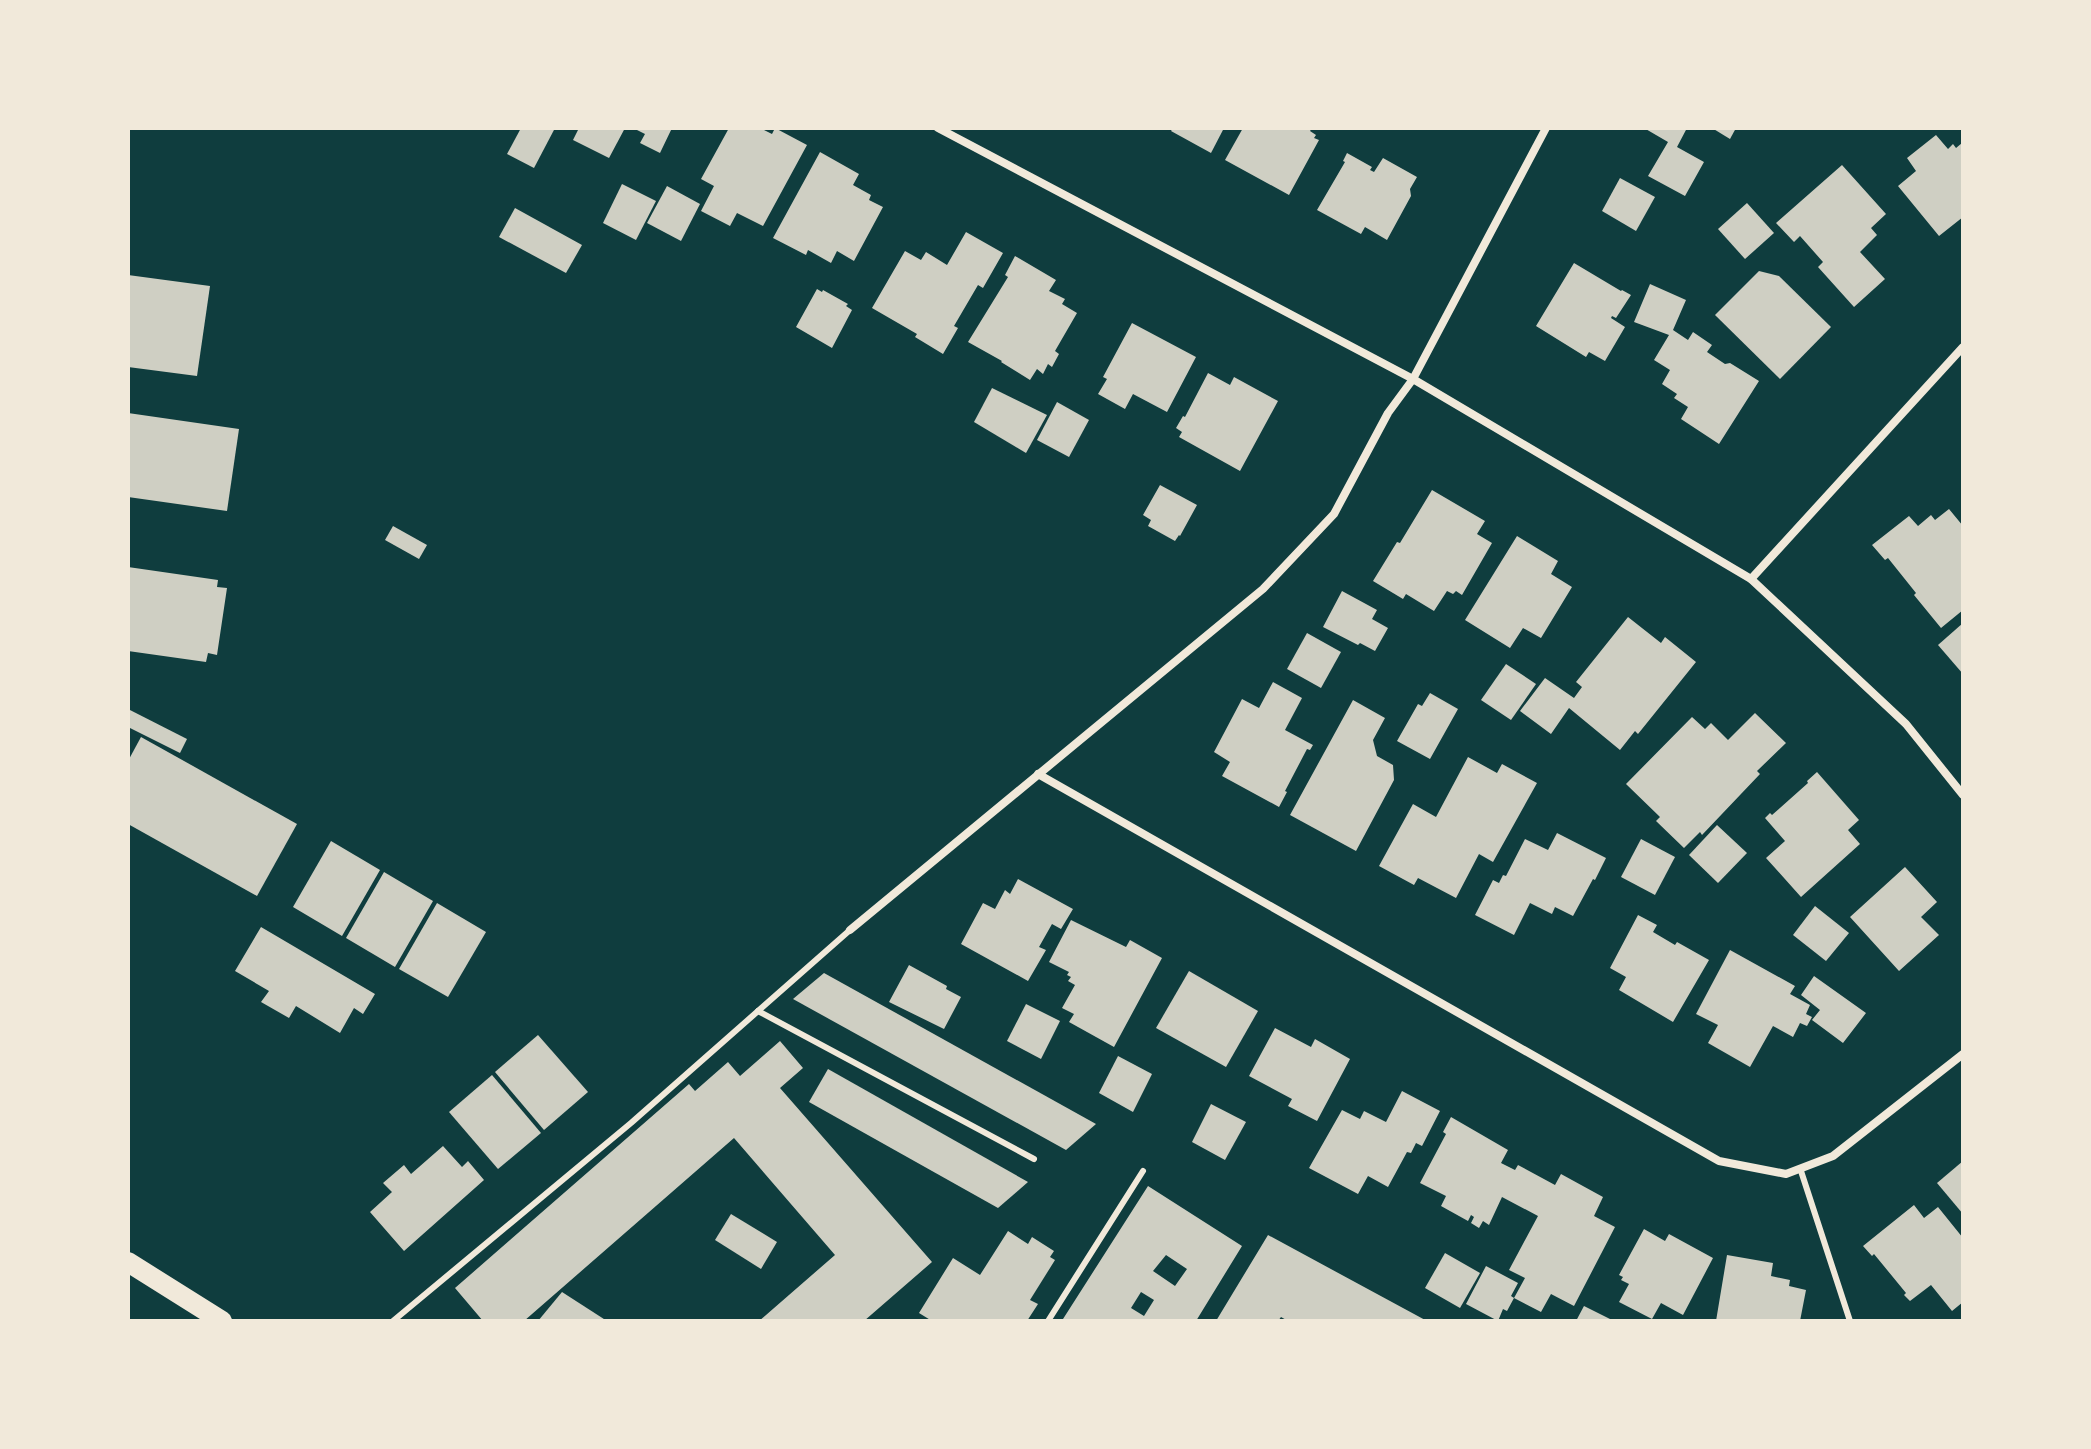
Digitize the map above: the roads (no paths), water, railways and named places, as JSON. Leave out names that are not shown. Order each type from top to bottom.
[{"type":"main road","points":[[128,1262],[222,1321]]},
{"type":"street","points":[[938,128],[1413,379],[1751,579],[1906,724],[1963,795]]},
{"type":"street","points":[[850,930],[1263,589],[1334,514],[1388,413],[1413,379],[1546,128]]},
{"type":"street","points":[[1751,579],[1963,347]]},
{"type":"street","points":[[1038,774],[1719,1161],[1786,1174],[1833,1156],[1963,1054]]},
{"type":"lane","points":[[393,1321],[631,1123],[850,930]]},
{"type":"lane","points":[[758,1011],[1034,1159]]},
{"type":"lane","points":[[1800,1168],[1850,1321]]},
{"type":"lane","points":[[1048,1321],[1143,1171]]}]
